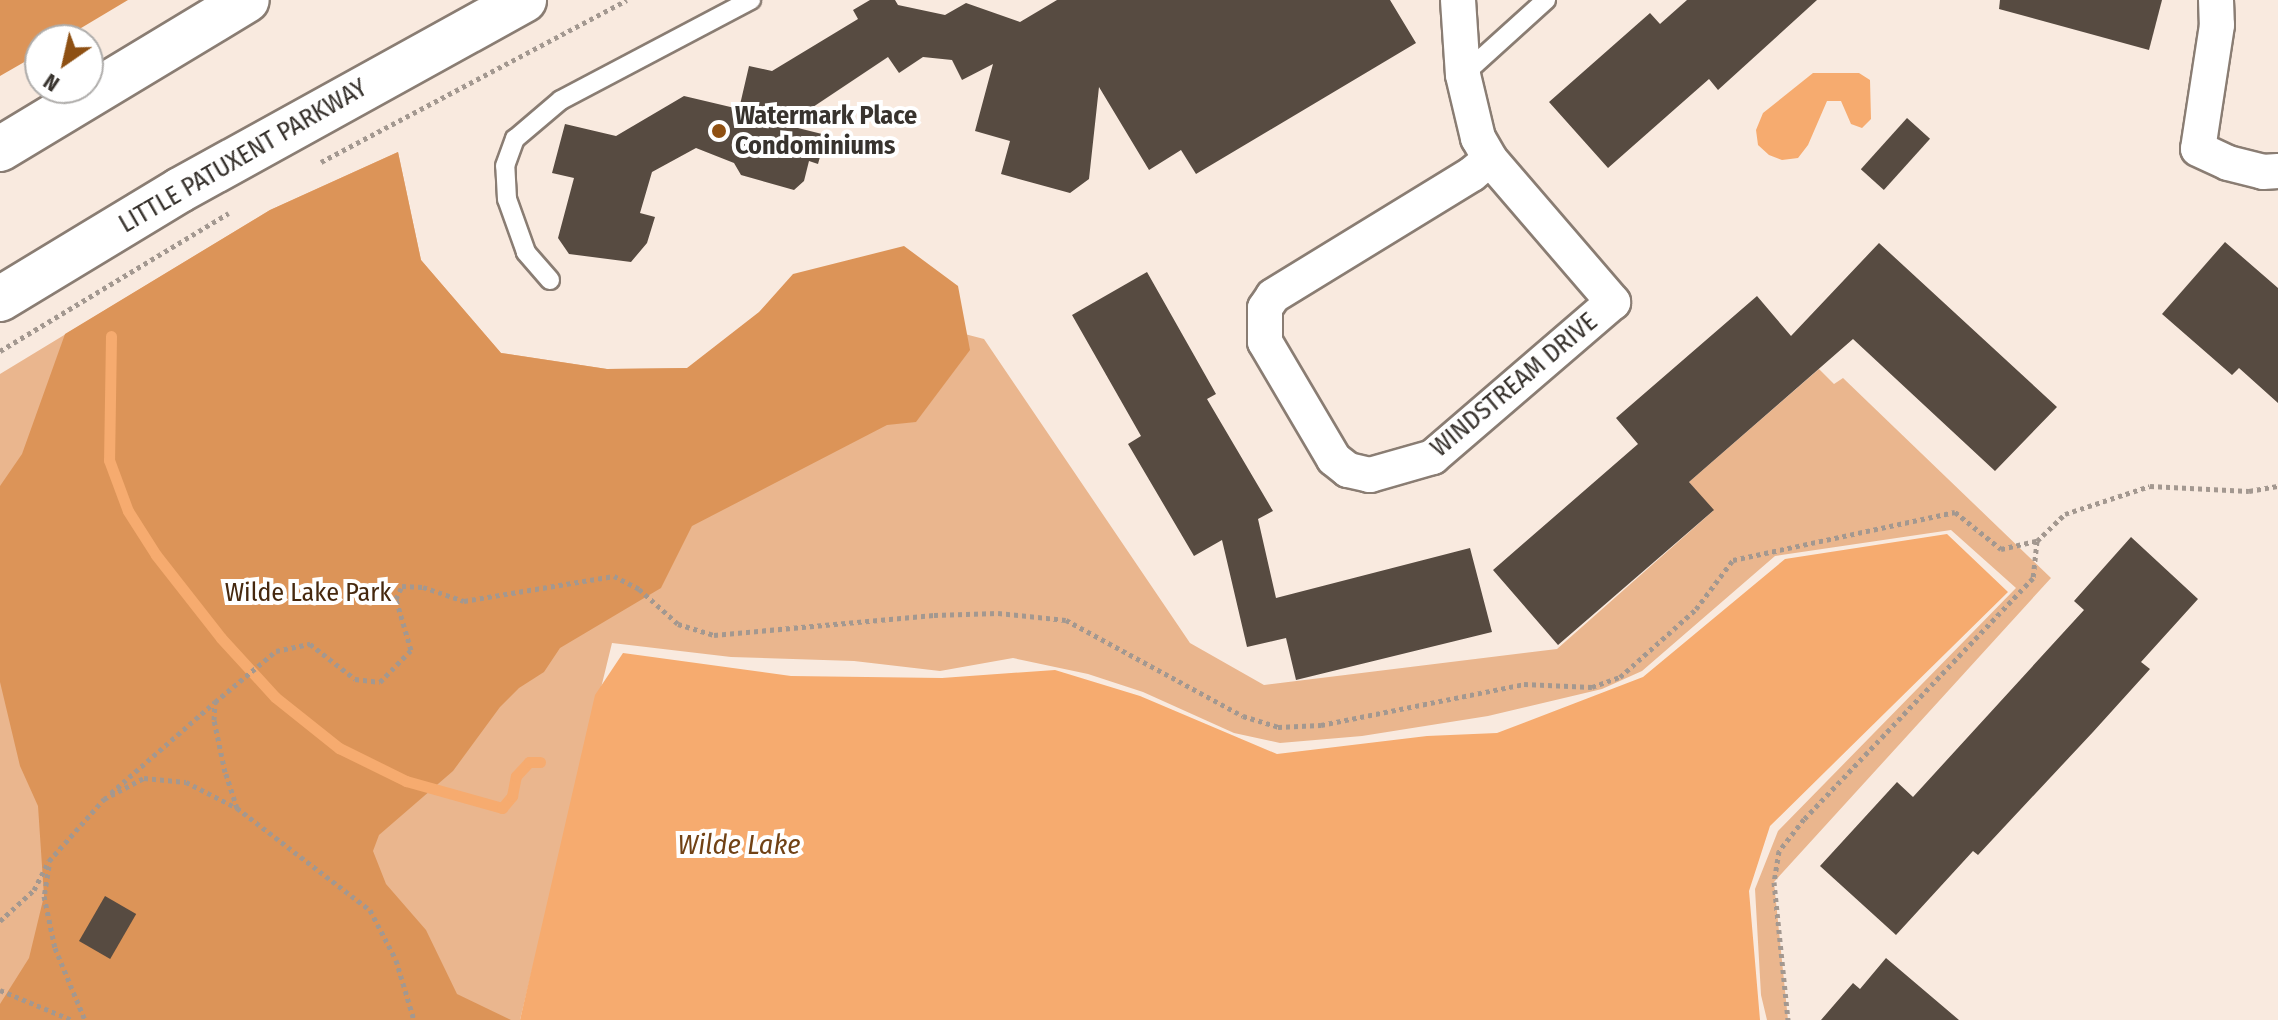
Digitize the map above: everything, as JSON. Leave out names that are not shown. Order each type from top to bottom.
[{"type":"main road","points":[[0,149],[247,0]]},
{"type":"main road","name":"LITTLE PATUXENT PARKWAY","points":[[0,299],[180,190],[506,8]]},
{"type":"street","name":"WINDSTREAM DRIVE","points":[[1458,0],[1463,75],[1478,138],[1490,159],[1613,302],[1433,457],[1370,475],[1348,470],[1334,459],[1265,342],[1265,308],[1273,296],[1472,174],[1490,159]]},
{"type":"street","points":[[2216,0],[2217,25],[2198,149],[2228,163],[2263,172],[2278,171]]},
{"type":"lane","points":[[550,280],[526,252],[507,199],[505,166],[515,139],[561,100],[751,0]]},
{"type":"lane","points":[[1463,75],[1546,0]]},
{"type":"path","points":[[319,163],[627,0]]},
{"type":"path","points":[[0,351],[237,208]]},
{"type":"path","points":[[0,921],[34,890],[49,861],[104,799],[222,694],[276,651],[310,644],[355,679],[380,682],[411,650],[396,599],[402,586],[423,587],[464,601],[614,576],[639,589],[678,624],[714,635],[934,615],[998,613],[1066,620],[1243,716],[1278,727],[1321,725],[1524,684],[1592,687],[1620,677],[1696,609],[1733,560],[1955,512],[2001,549],[2037,541],[2065,514],[2115,495],[2150,486],[2249,491],[2278,486]]},
{"type":"path","points":[[1788,1020],[1774,882],[1779,851],[1804,819],[2033,578],[2037,541]]},
{"type":"path","points":[[215,702],[214,720],[225,772],[237,808]]},
{"type":"path","points":[[104,799],[144,778],[186,782],[237,808],[370,910],[396,960],[414,1020]]},
{"type":"path","points":[[49,861],[44,896],[55,948],[85,1020]]},
{"type":"path","points":[[0,990],[72,1020]]},
{"type":"green space","points":[[0,0],[128,0],[88,24],[24,24],[24,62],[0,76]]},
{"type":"green space","name":"Wilde Lake Park","points":[[398,152],[421,260],[501,353],[607,369],[687,368],[903,318],[984,339],[1190,643],[1264,685],[1557,649],[1713,511],[1689,482],[1819,369],[1834,384],[1843,378],[2051,578],[1774,882],[1788,1020],[1767,1020],[1761,995],[1755,889],[1778,831],[2016,588],[1951,530],[1775,556],[1642,671],[1602,689],[1488,716],[1362,736],[1280,743],[1234,733],[1143,692],[1088,674],[1013,658],[940,671],[854,661],[731,657],[612,643],[520,1020],[0,1020],[0,374],[270,210]]},
{"type":"green space","name":"Wilde Lake Park","points":[[398,152],[421,260],[501,353],[607,369],[687,368],[759,312],[793,274],[904,246],[958,286],[970,350],[916,422],[887,425],[692,526],[661,588],[560,648],[544,672],[519,688],[500,707],[453,771],[379,835],[373,851],[386,884],[426,930],[457,994],[511,1020],[0,1020],[0,1004],[29,958],[44,896],[38,806],[20,766],[0,682],[0,486],[22,454],[65,334],[270,210]]},
{"type":"water","points":[[1813,73],[1859,73],[1870,80],[1871,119],[1862,128],[1851,124],[1841,101],[1827,101],[1808,145],[1798,158],[1782,160],[1769,155],[1758,145],[1756,130],[1763,113]]},
{"type":"water","name":"Wilde Lake","points":[[1947,534],[2008,592],[1770,826],[1749,891],[1760,1020],[520,1020],[595,695],[623,653],[791,676],[942,678],[1055,670],[1140,696],[1277,754],[1427,736],[1497,733],[1643,677],[1785,559]]},
{"type":"building","points":[[870,0],[895,0],[898,5],[945,15],[966,3],[1020,22],[1057,0],[1390,0],[1416,43],[1196,174],[1181,150],[1149,170],[1099,87],[1089,179],[1070,193],[1001,174],[1010,141],[975,131],[993,64],[962,80],[952,60],[923,57],[899,73],[888,57],[786,125],[826,135],[818,164],[809,161],[804,181],[794,190],[741,175],[734,163],[696,148],[652,172],[640,213],[655,217],[647,243],[631,262],[569,254],[558,238],[574,178],[552,173],[565,124],[616,136],[684,96],[739,109],[749,66],[772,71],[858,19],[853,10]]},
{"type":"building","points":[[1687,0],[1817,0],[1718,90],[1709,79],[1608,168],[1549,102],[1650,13],[1660,24]]},
{"type":"building","points":[[2000,0],[2162,0],[2149,50],[1999,9]]},
{"type":"building","points":[[1907,118],[1930,139],[1884,190],[1861,169]]},
{"type":"building","points":[[2225,242],[2278,288],[2278,403],[2239,368],[2232,375],[2162,314]]},
{"type":"building","points":[[1879,243],[2057,407],[1995,471],[1853,339],[1689,482],[1714,510],[1558,645],[1493,570],[1638,444],[1616,418],[1757,296],[1791,336]]},
{"type":"building","points":[[1147,272],[1216,394],[1207,399],[1273,511],[1258,519],[1276,598],[1470,548],[1492,632],[1296,680],[1286,638],[1247,647],[1222,540],[1194,556],[1128,444],[1141,436],[1072,315]]},
{"type":"building","points":[[2131,537],[2198,599],[2141,662],[2150,669],[1978,855],[1973,851],[1896,935],[1820,866],[1897,782],[1913,797],[2084,610],[2074,601]]},
{"type":"building","points":[[105,896],[136,914],[110,959],[79,941]]},
{"type":"building","points":[[1886,958],[1959,1020],[1821,1020],[1853,983],[1860,989]]},
{"type":"waterway","points":[[111,336],[109,460],[128,511],[156,555],[221,638],[275,697],[339,748],[406,781],[502,808],[512,796],[516,776],[529,762],[540,762]]},
{"type":"place","name":"Watermark Place Condominiums","points":[[719,131]]}]
